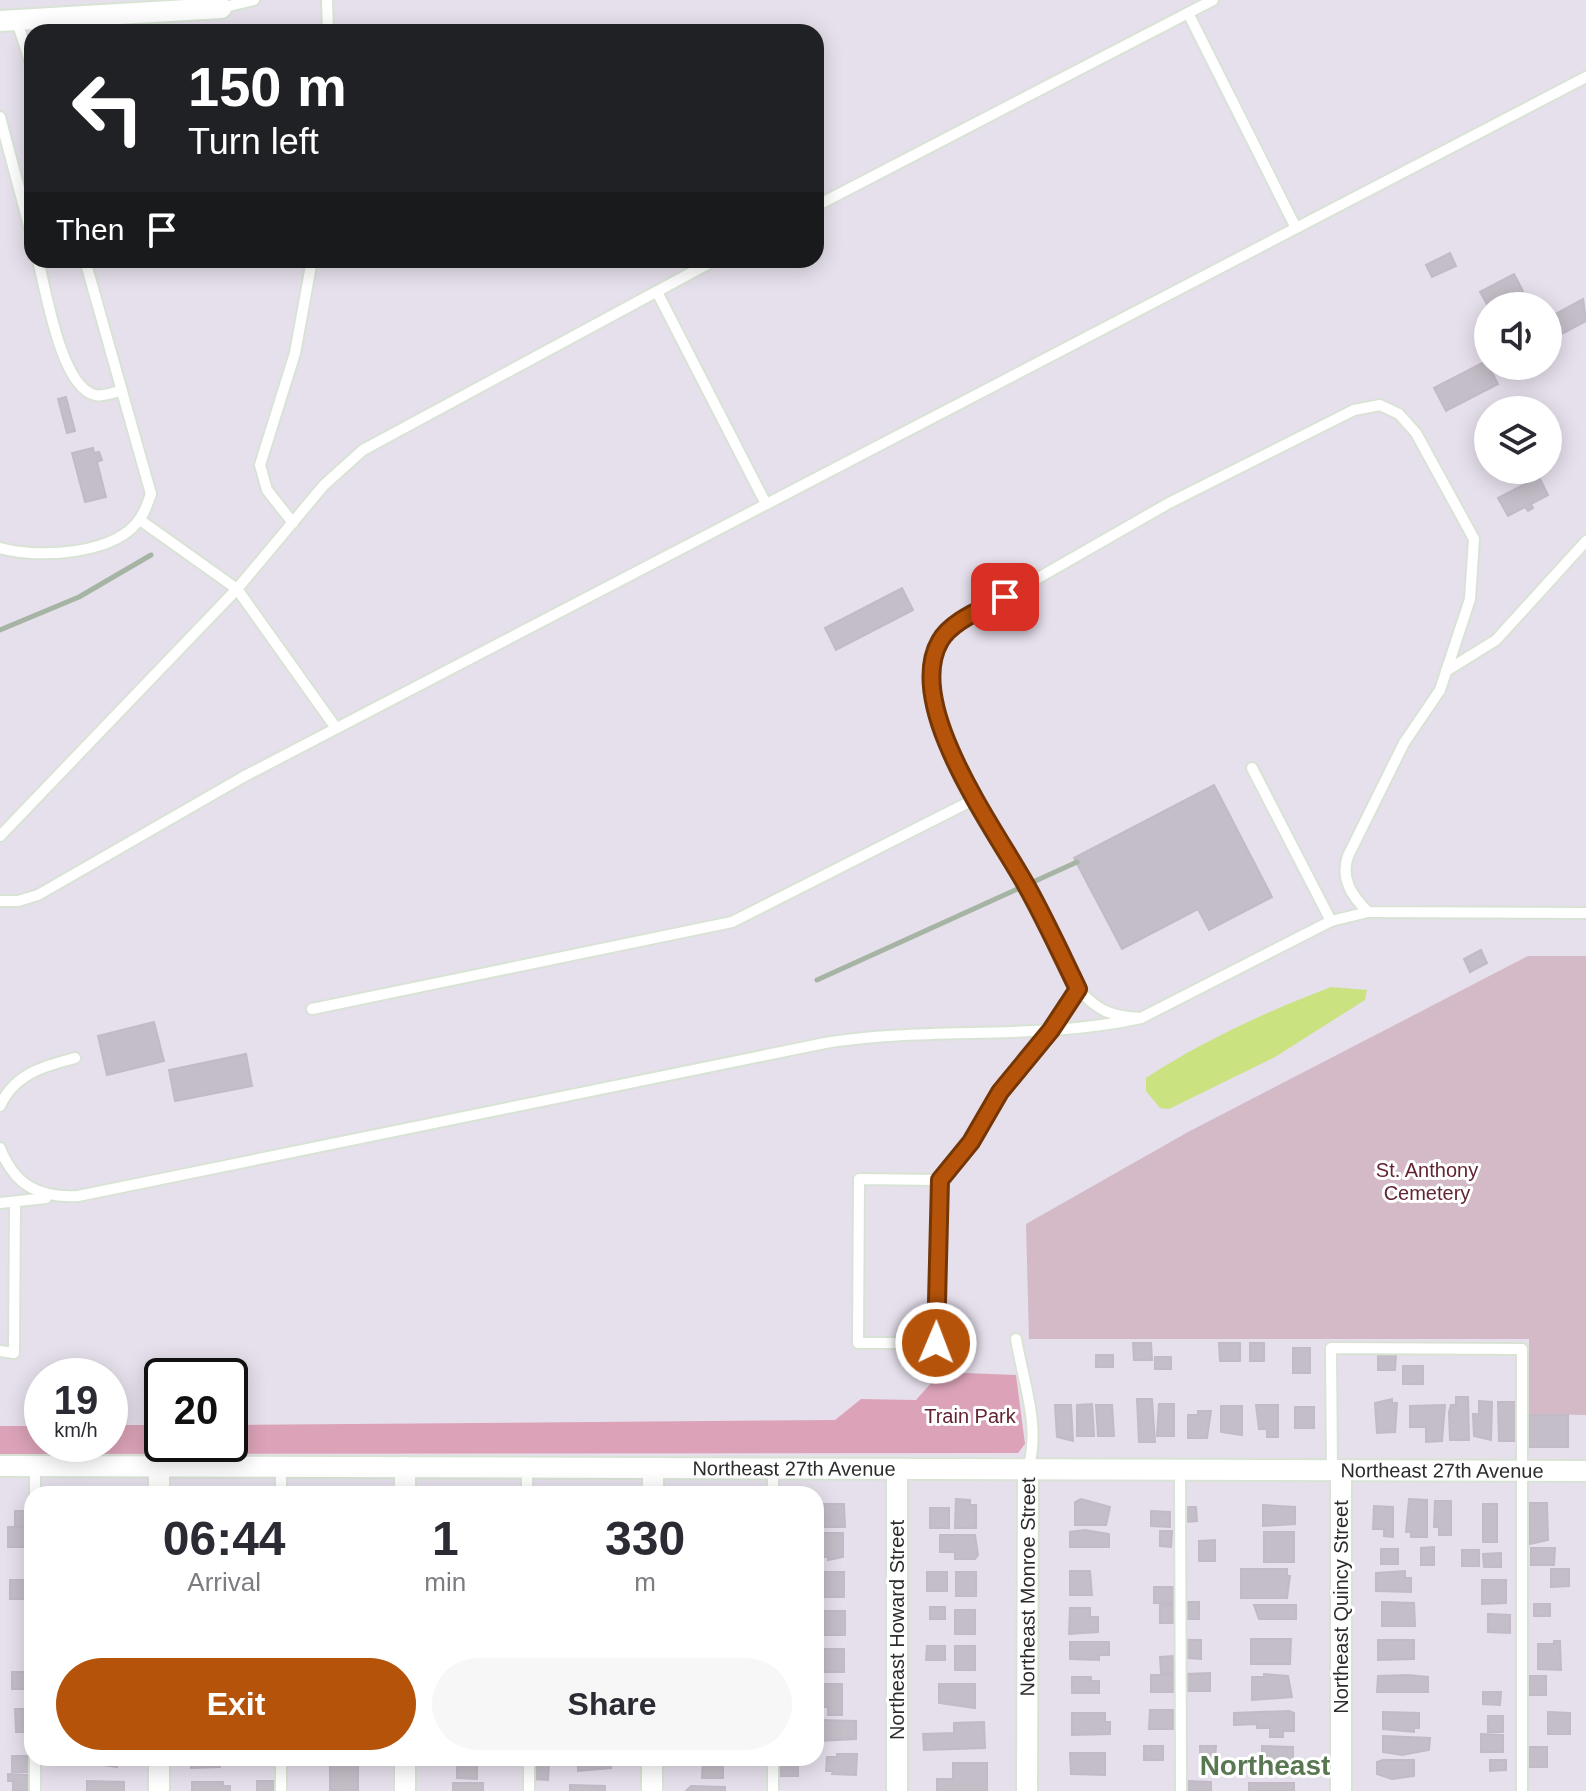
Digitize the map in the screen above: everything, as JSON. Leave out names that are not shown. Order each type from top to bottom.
[{"type":"street","points":[[8,22],[221,8]]},
{"type":"street","name":"Northeast 27th Avenue","points":[[0,1466],[1586,1471]]},
{"type":"street","points":[[159,1466],[159,1486]]},
{"type":"street","points":[[405,1467],[405,1486]]},
{"type":"street","points":[[653,1468],[653,1486]]},
{"type":"street","name":"Northeast Howard Street","points":[[897,1469],[897,1791]]},
{"type":"street","name":"Northeast Monroe Street","points":[[1027,1791],[1028,1469]]},
{"type":"street","name":"Northeast Quincy Street","points":[[1336,1471],[1341,1791]]},
{"type":"street","points":[[159,1766],[159,1791]]},
{"type":"street","points":[[405,1766],[405,1791]]},
{"type":"street","points":[[652,1766],[652,1791]]},
{"type":"lane","points":[[221,8],[254,0]]},
{"type":"lane","points":[[327,0],[328,24]]},
{"type":"lane","points":[[824,202],[1213,0]]},
{"type":"lane","points":[[1188,13],[1296,228]]},
{"type":"lane","points":[[8,22],[24,52]]},
{"type":"lane","points":[[0,901],[18,901],[38,895],[243,777],[1586,77]]},
{"type":"lane","points":[[0,117],[24,207]]},
{"type":"lane","points":[[40,268],[64,359],[81,388],[97,396],[120,391]]},
{"type":"lane","points":[[0,548],[17,553],[55,553],[100,548],[140,520],[151,494],[87,268]]},
{"type":"lane","points":[[293,523],[267,490],[260,475],[260,465],[295,353],[311,268]]},
{"type":"lane","points":[[0,836],[237,589],[324,485],[363,450],[700,268]]},
{"type":"lane","points":[[657,292],[766,504]]},
{"type":"lane","points":[[1141,1018],[1113,1017],[1094,1007],[1078,989],[1027,886],[973,800],[936,712],[930,687],[931,662],[940,640],[951,628],[1169,503],[1354,410],[1380,405],[1399,414],[1416,433],[1474,539],[1470,599],[1440,690],[1404,743],[1345,865],[1351,895],[1368,912]]},
{"type":"lane","points":[[140,520],[237,589],[336,728]]},
{"type":"lane","points":[[1446,671],[1496,640],[1586,541]]},
{"type":"lane","points":[[1252,768],[1331,921]]},
{"type":"lane","points":[[312,1009],[732,922],[973,800]]},
{"type":"lane","points":[[0,1203],[78,1196],[825,1043],[895,1035],[1051,1030],[1141,1018],[1331,921],[1368,912],[1586,913]]},
{"type":"lane","points":[[940,1180],[859,1179],[858,1343],[936,1343],[940,1180],[971,1142],[1000,1092],[1051,1030],[1078,989]]},
{"type":"lane","points":[[0,1106],[9,1090],[23,1076],[75,1058]]},
{"type":"lane","points":[[0,1148],[10,1170],[27,1188],[55,1197]]},
{"type":"lane","points":[[0,1351],[14,1353],[15,1202]]},
{"type":"lane","name":"Northeast Monroe Street","points":[[1016,1339],[1031,1411],[1033,1450],[1028,1469]]},
{"type":"lane","points":[[1336,1471],[1331,1348],[1522,1349],[1522,1791]]},
{"type":"lane","points":[[35,1466],[35,1486]]},
{"type":"lane","points":[[281,1467],[281,1486]]},
{"type":"lane","points":[[527,1468],[527,1486]]},
{"type":"lane","points":[[773,1468],[773,1486]]},
{"type":"lane","points":[[1180,1470],[1181,1791]]},
{"type":"lane","points":[[35,1766],[35,1791]]},
{"type":"lane","points":[[281,1766],[281,1791]]},
{"type":"lane","points":[[529,1766],[529,1791]]},
{"type":"lane","points":[[773,1766],[773,1791]]},
{"type":"green space","name":"St. Anthony Cemetery","points":[[1528,956],[1586,956],[1586,1415],[1529,1414],[1529,1339],[1029,1339],[1026,1224],[1188,1132]]},
{"type":"green space","name":"Train Park","points":[[941,1372],[1016,1375],[1025,1444],[1018,1453],[248,1454],[248,1425],[835,1420],[861,1399],[916,1400]]},
{"type":"green space","points":[[128,1425],[144,1425],[144,1454],[128,1454]]},
{"type":"green space","points":[[0,1426],[24,1426],[24,1454],[0,1454]]},
{"type":"shaded area","points":[[1331,987],[1367,990],[1365,1000],[1275,1057],[1169,1109],[1160,1108],[1146,1091],[1146,1078],[1213,1039]]},
{"type":"building","points":[[1450,253],[1456,266],[1432,277],[1426,265]]},
{"type":"building","points":[[1514,274],[1523,291],[1521,292],[1480,292]]},
{"type":"building","points":[[1583,299],[1586,321],[1562,334],[1562,310]]},
{"type":"building","points":[[1474,367],[1474,380],[1496,380],[1498,384],[1446,411],[1434,388]]},
{"type":"building","points":[[66,397],[75,431],[67,433],[58,399]]},
{"type":"building","points":[[93,448],[102,460],[97,462],[106,497],[85,502],[72,453]]},
{"type":"building","points":[[1525,484],[1542,484],[1548,495],[1531,504],[1533,508],[1528,511],[1525,507],[1508,516],[1498,498]]},
{"type":"building","points":[[902,588],[913,610],[836,650],[825,628]]},
{"type":"building","points":[[1214,785],[1272,897],[1209,930],[1198,909],[1122,949],[1074,858]]},
{"type":"building","points":[[1481,950],[1487,963],[1470,972],[1464,959]]},
{"type":"building","points":[[154,1022],[164,1061],[107,1075],[98,1036]]},
{"type":"building","points":[[246,1054],[252,1086],[175,1101],[169,1070]]},
{"type":"building","points":[[1133,1343],[1151,1343],[1152,1360],[1134,1360]]},
{"type":"building","points":[[1219,1343],[1240,1343],[1240,1361],[1220,1361]]},
{"type":"building","points":[[1250,1343],[1264,1343],[1264,1361],[1250,1361]]},
{"type":"building","points":[[1293,1348],[1310,1348],[1310,1373],[1293,1373]]},
{"type":"building","points":[[1378,1354],[1396,1354],[1395,1370],[1378,1370]]},
{"type":"building","points":[[1096,1355],[1113,1355],[1113,1367],[1096,1367]]},
{"type":"building","points":[[1155,1357],[1171,1357],[1171,1369],[1155,1369]]},
{"type":"building","points":[[1403,1366],[1423,1366],[1423,1384],[1403,1384]]},
{"type":"building","points":[[1456,1397],[1468,1397],[1469,1440],[1450,1440],[1449,1412],[1451,1405],[1456,1405]]},
{"type":"building","points":[[1137,1399],[1152,1399],[1155,1442],[1139,1442]]},
{"type":"building","points":[[1392,1399],[1392,1403],[1397,1403],[1395,1432],[1377,1433],[1375,1403]]},
{"type":"building","points":[[1479,1401],[1492,1402],[1491,1440],[1474,1436],[1473,1414],[1479,1414]]},
{"type":"building","points":[[1498,1402],[1516,1402],[1516,1441],[1499,1441]]},
{"type":"building","points":[[1092,1404],[1094,1436],[1077,1436],[1077,1405]]},
{"type":"building","points":[[1159,1404],[1174,1404],[1174,1436],[1157,1436]]},
{"type":"building","points":[[1055,1405],[1071,1405],[1073,1441],[1057,1437]]},
{"type":"building","points":[[1096,1405],[1112,1405],[1114,1436],[1098,1436]]},
{"type":"building","points":[[1256,1405],[1278,1405],[1278,1437],[1267,1437],[1267,1429],[1259,1429]]},
{"type":"building","points":[[1445,1405],[1442,1441],[1426,1442],[1426,1427],[1410,1427],[1410,1406]]},
{"type":"building","points":[[1221,1406],[1242,1406],[1242,1435],[1221,1432]]},
{"type":"building","points":[[1295,1407],[1314,1407],[1314,1428],[1295,1428]]},
{"type":"building","points":[[1198,1411],[1211,1411],[1207,1438],[1188,1438],[1188,1415],[1198,1415]]},
{"type":"building","points":[[1529,1415],[1568,1415],[1568,1447],[1529,1447]]},
{"type":"building","points":[[956,1499],[970,1500],[970,1505],[976,1505],[976,1528],[955,1528]]},
{"type":"building","points":[[1081,1499],[1110,1507],[1106,1525],[1075,1525],[1075,1502]]},
{"type":"building","points":[[1409,1499],[1427,1500],[1427,1537],[1411,1537],[1411,1532],[1406,1532]]},
{"type":"building","points":[[1435,1501],[1451,1501],[1451,1535],[1439,1535],[1439,1527],[1434,1527]]},
{"type":"building","points":[[1529,1503],[1547,1503],[1548,1540],[1530,1544]]},
{"type":"building","points":[[824,1504],[844,1504],[845,1527],[824,1527]]},
{"type":"building","points":[[1483,1504],[1497,1504],[1497,1542],[1483,1542]]},
{"type":"building","points":[[1263,1505],[1295,1507],[1295,1524],[1263,1526]]},
{"type":"building","points":[[1374,1506],[1393,1507],[1393,1537],[1384,1536],[1384,1529],[1373,1529]]},
{"type":"building","points":[[1185,1507],[1196,1507],[1197,1521],[1185,1522]]},
{"type":"building","points":[[930,1508],[949,1508],[949,1528],[930,1528]]},
{"type":"building","points":[[15,1511],[24,1511],[24,1527],[15,1527]]},
{"type":"building","points":[[1151,1511],[1170,1512],[1170,1527],[1151,1526]]},
{"type":"building","points":[[8,1527],[24,1527],[24,1547],[8,1547]]},
{"type":"building","points":[[1085,1530],[1109,1534],[1109,1547],[1070,1547],[1070,1532]]},
{"type":"building","points":[[1160,1531],[1172,1531],[1171,1547],[1160,1546]]},
{"type":"building","points":[[1264,1532],[1294,1532],[1294,1562],[1264,1562]]},
{"type":"building","points":[[824,1533],[843,1533],[843,1557],[828,1560],[824,1557]]},
{"type":"building","points":[[940,1535],[975,1535],[978,1555],[975,1559],[955,1559],[955,1552],[940,1552]]},
{"type":"building","points":[[1215,1540],[1215,1561],[1199,1561],[1199,1541]]},
{"type":"building","points":[[1434,1547],[1434,1565],[1421,1565],[1421,1548]]},
{"type":"building","points":[[1531,1548],[1555,1548],[1554,1565],[1531,1565]]},
{"type":"building","points":[[1381,1549],[1398,1549],[1398,1564],[1381,1564]]},
{"type":"building","points":[[1462,1550],[1479,1550],[1479,1566],[1462,1566]]},
{"type":"building","points":[[1501,1553],[1501,1567],[1484,1567],[1483,1554]]},
{"type":"building","points":[[1241,1569],[1287,1569],[1287,1576],[1290,1576],[1287,1598],[1241,1598]]},
{"type":"building","points":[[1551,1569],[1569,1569],[1569,1586],[1551,1587]]},
{"type":"building","points":[[1070,1571],[1090,1571],[1092,1595],[1070,1595]]},
{"type":"building","points":[[1405,1571],[1405,1578],[1411,1578],[1411,1592],[1376,1591],[1376,1573]]},
{"type":"building","points":[[824,1572],[844,1572],[844,1597],[824,1597]]},
{"type":"building","points":[[927,1572],[947,1572],[947,1591],[927,1591]]},
{"type":"building","points":[[956,1572],[976,1572],[976,1596],[956,1596]]},
{"type":"building","points":[[10,1580],[24,1580],[24,1599],[10,1599]]},
{"type":"building","points":[[1482,1580],[1506,1580],[1506,1603],[1482,1604]]},
{"type":"building","points":[[1154,1587],[1173,1587],[1173,1603],[1154,1603]]},
{"type":"building","points":[[1185,1602],[1199,1602],[1199,1619],[1186,1619]]},
{"type":"building","points":[[1382,1602],[1414,1603],[1415,1626],[1382,1626]]},
{"type":"building","points":[[1534,1604],[1550,1604],[1550,1616],[1534,1616]]},
{"type":"building","points":[[1160,1605],[1173,1605],[1173,1623],[1160,1623]]},
{"type":"building","points":[[1254,1605],[1296,1605],[1296,1619],[1259,1619]]},
{"type":"building","points":[[930,1607],[945,1607],[945,1619],[930,1619]]},
{"type":"building","points":[[1070,1608],[1090,1608],[1090,1617],[1098,1617],[1098,1632],[1069,1634]]},
{"type":"building","points":[[955,1610],[975,1610],[975,1634],[955,1634]]},
{"type":"building","points":[[824,1611],[845,1611],[845,1635],[824,1635]]},
{"type":"building","points":[[1488,1614],[1510,1615],[1510,1633],[1488,1632]]},
{"type":"building","points":[[1251,1639],[1291,1639],[1290,1664],[1251,1664]]},
{"type":"building","points":[[1187,1640],[1201,1640],[1201,1659],[1187,1658]]},
{"type":"building","points":[[1378,1640],[1414,1640],[1414,1659],[1378,1660]]},
{"type":"building","points":[[1554,1641],[1560,1641],[1561,1670],[1538,1669],[1538,1644],[1554,1644]]},
{"type":"building","points":[[1070,1642],[1109,1642],[1109,1655],[1099,1655],[1099,1660],[1070,1659]]},
{"type":"building","points":[[927,1646],[945,1646],[945,1660],[926,1660]]},
{"type":"building","points":[[955,1646],[975,1646],[975,1670],[955,1670]]},
{"type":"building","points":[[824,1649],[844,1649],[844,1672],[824,1672]]},
{"type":"building","points":[[1173,1656],[1174,1673],[1161,1673],[1160,1657]]},
{"type":"building","points":[[12,1672],[24,1672],[24,1689],[12,1689]]},
{"type":"building","points":[[1210,1673],[1210,1691],[1187,1691],[1186,1674]]},
{"type":"building","points":[[1264,1674],[1288,1676],[1292,1697],[1252,1700],[1252,1677],[1264,1677]]},
{"type":"building","points":[[1151,1675],[1173,1675],[1173,1692],[1151,1692]]},
{"type":"building","points":[[1378,1676],[1428,1677],[1428,1692],[1377,1692]]},
{"type":"building","points":[[1529,1676],[1546,1676],[1546,1695],[1529,1695]]},
{"type":"building","points":[[1072,1677],[1091,1677],[1091,1681],[1099,1681],[1099,1693],[1072,1693]]},
{"type":"building","points":[[824,1684],[842,1684],[842,1715],[828,1715],[828,1707],[824,1707]]},
{"type":"building","points":[[939,1684],[975,1684],[975,1708],[939,1703]]},
{"type":"building","points":[[1483,1692],[1501,1692],[1500,1705],[1483,1704]]},
{"type":"building","points":[[15,1709],[24,1709],[24,1732],[16,1732]]},
{"type":"building","points":[[1150,1710],[1173,1710],[1173,1729],[1149,1729]]},
{"type":"building","points":[[1383,1712],[1419,1713],[1419,1728],[1414,1728],[1414,1732],[1383,1729]]},
{"type":"building","points":[[1548,1712],[1570,1713],[1570,1734],[1548,1734]]},
{"type":"building","points":[[1072,1713],[1105,1713],[1105,1722],[1110,1722],[1110,1734],[1072,1735]]},
{"type":"building","points":[[1234,1713],[1294,1713],[1294,1731],[1283,1731],[1283,1737],[1270,1737],[1270,1728],[1257,1728],[1257,1724],[1234,1725]]},
{"type":"building","points":[[1488,1716],[1503,1716],[1503,1732],[1488,1732]]},
{"type":"building","points":[[824,1720],[856,1721],[856,1739],[824,1741]]},
{"type":"building","points":[[984,1722],[985,1748],[924,1750],[923,1734],[954,1733],[954,1723]]},
{"type":"building","points":[[1481,1734],[1503,1735],[1503,1752],[1481,1752]]},
{"type":"building","points":[[1383,1736],[1430,1738],[1429,1750],[1402,1755],[1383,1752]]},
{"type":"building","points":[[1144,1746],[1163,1746],[1163,1760],[1144,1760]]},
{"type":"building","points":[[1200,1746],[1216,1746],[1215,1758],[1200,1758]]},
{"type":"building","points":[[1262,1746],[1293,1747],[1293,1767],[1262,1767]]},
{"type":"building","points":[[1529,1747],[1547,1747],[1547,1767],[1529,1767]]},
{"type":"building","points":[[1070,1753],[1105,1753],[1105,1775],[1071,1774]]},
{"type":"building","points":[[837,1754],[857,1754],[856,1775],[826,1771],[827,1757],[837,1757]]},
{"type":"building","points":[[12,1756],[24,1756],[24,1766],[29,1766],[29,1772],[12,1772]]},
{"type":"building","points":[[1414,1760],[1414,1776],[1392,1779],[1377,1774],[1377,1762]]},
{"type":"building","points":[[1490,1760],[1506,1760],[1506,1770],[1490,1771]]},
{"type":"building","points":[[953,1763],[987,1763],[987,1791],[937,1791],[937,1779],[953,1779]]},
{"type":"building","points":[[191,1766],[220,1766],[220,1767]]},
{"type":"building","points":[[330,1766],[358,1766],[358,1790],[330,1791]]},
{"type":"building","points":[[457,1766],[477,1766],[477,1779],[457,1778]]},
{"type":"building","points":[[532,1766],[549,1766],[548,1780],[531,1779]]},
{"type":"building","points":[[578,1766],[611,1766],[611,1768],[578,1771]]},
{"type":"building","points":[[703,1766],[723,1766],[723,1778],[702,1778]]},
{"type":"building","points":[[780,1766],[798,1766],[798,1776],[780,1776]]},
{"type":"building","points":[[8,1774],[29,1775],[29,1791],[13,1791],[13,1781],[8,1781]]},
{"type":"building","points":[[87,1781],[124,1782],[124,1791],[87,1791]]},
{"type":"building","points":[[257,1781],[274,1781],[274,1791],[257,1791]]},
{"type":"building","points":[[1187,1781],[1211,1782],[1211,1791],[1187,1791]]},
{"type":"building","points":[[192,1782],[223,1782],[223,1786],[230,1786],[230,1791],[192,1791]]},
{"type":"building","points":[[453,1783],[483,1783],[483,1791],[453,1791]]},
{"type":"building","points":[[1249,1783],[1294,1783],[1294,1791],[1249,1791]]},
{"type":"building","points":[[570,1785],[605,1786],[605,1791],[570,1791]]},
{"type":"building","points":[[691,1786],[725,1787],[725,1791],[686,1791]]},
{"type":"railway","points":[[0,630],[79,597],[151,555]]},
{"type":"railway","points":[[817,980],[1077,862]]},
{"type":"district","name":"Northeast","points":[[1265,1765]]},
{"type":"route","points":[[936,1343],[940,1180],[971,1142],[1000,1092],[1051,1030],[1078,989],[1027,886],[973,800],[936,712],[930,687],[931,662],[940,640],[951,628],[1005,597]]}]
